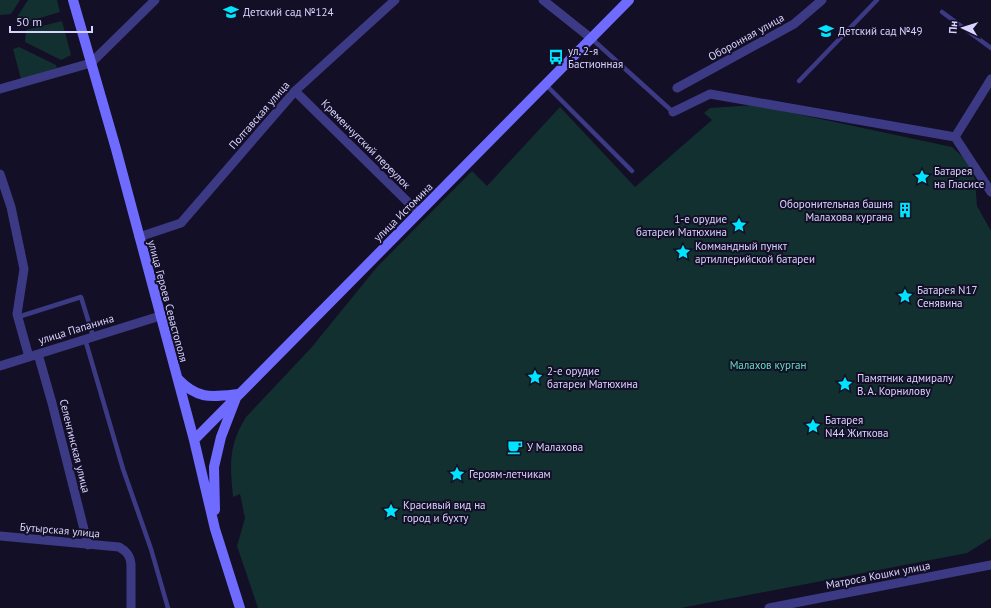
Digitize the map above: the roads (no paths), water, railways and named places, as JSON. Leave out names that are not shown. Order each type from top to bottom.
[{"type":"main road","name":"улица Героев Севастополя","points":[[73,0],[194,440],[215,529],[240,608]]},
{"type":"main road","name":"улица Истомина","points":[[194,440],[238,394],[592,40],[629,0]]},
{"type":"main road","points":[[177,378],[188,390],[208,398],[238,394],[221,437],[214,467],[215,529]]},
{"type":"street","points":[[0,89],[91,63],[155,0]]},
{"type":"street","name":"Полтавская улица","points":[[139,237],[181,223],[296,91],[395,0]]},
{"type":"street","points":[[543,0],[592,40]]},
{"type":"street","name":"Оборонная улица","points":[[677,88],[794,24],[822,0]]},
{"type":"street","points":[[955,137],[991,79]]},
{"type":"street","name":"Кременчугский переулок","points":[[296,91],[419,213]]},
{"type":"street","points":[[673,112],[710,94],[955,137],[991,192]]},
{"type":"street","points":[[0,174],[11,207],[24,269],[17,314],[28,357]]},
{"type":"street","name":"улица Папанина","points":[[0,366],[160,316]]},
{"type":"street","name":"Селенгинская улица","points":[[38,354],[88,545]]},
{"type":"street","name":"Бутырская улица","points":[[0,536],[119,547],[124,549],[130,558],[131,608]]},
{"type":"street","name":"Матроса Кошки улица","points":[[769,608],[991,565]]},
{"type":"lane","points":[[799,81],[877,0]]},
{"type":"lane","points":[[942,12],[991,48]]},
{"type":"lane","points":[[592,40],[673,112]]},
{"type":"lane","points":[[546,85],[632,171]]},
{"type":"lane","points":[[18,317],[81,297],[89,338],[123,469],[168,608]]},
{"type":"place","name":"Детский сад №124","points":[[231,12]]},
{"type":"place","name":"Детский сад №49","points":[[826,31]]},
{"type":"place","name":"ул. 2-я Бастионная","points":[[556,57]]},
{"type":"place","name":"Батарея на Гласисе","points":[[922,177]]},
{"type":"place","name":"Оборонительная башня Малахова кургана","points":[[905,210]]},
{"type":"place","name":"1-е орудие батареи Матюхина","points":[[739,225]]},
{"type":"place","name":"Коммандный пункт артиллерийской батареи","points":[[683,252]]},
{"type":"place","name":"Батарея N17 Сенявина","points":[[905,296]]},
{"type":"place","name":"2-е орудие батареи Матюхина","points":[[535,377]]},
{"type":"place","name":"Памятник адмиралу В. А. Корнилову","points":[[845,384]]},
{"type":"place","name":"Батарея N44 Житкова","points":[[813,426]]},
{"type":"place","name":"У Малахова","points":[[515,447]]},
{"type":"place","name":"Героям-летчикам","points":[[457,474]]},
{"type":"place","name":"Красивый вид на город и бухту","points":[[391,511]]},
{"type":"park label","name":"Малахов курган","points":[[768,365]]}]
